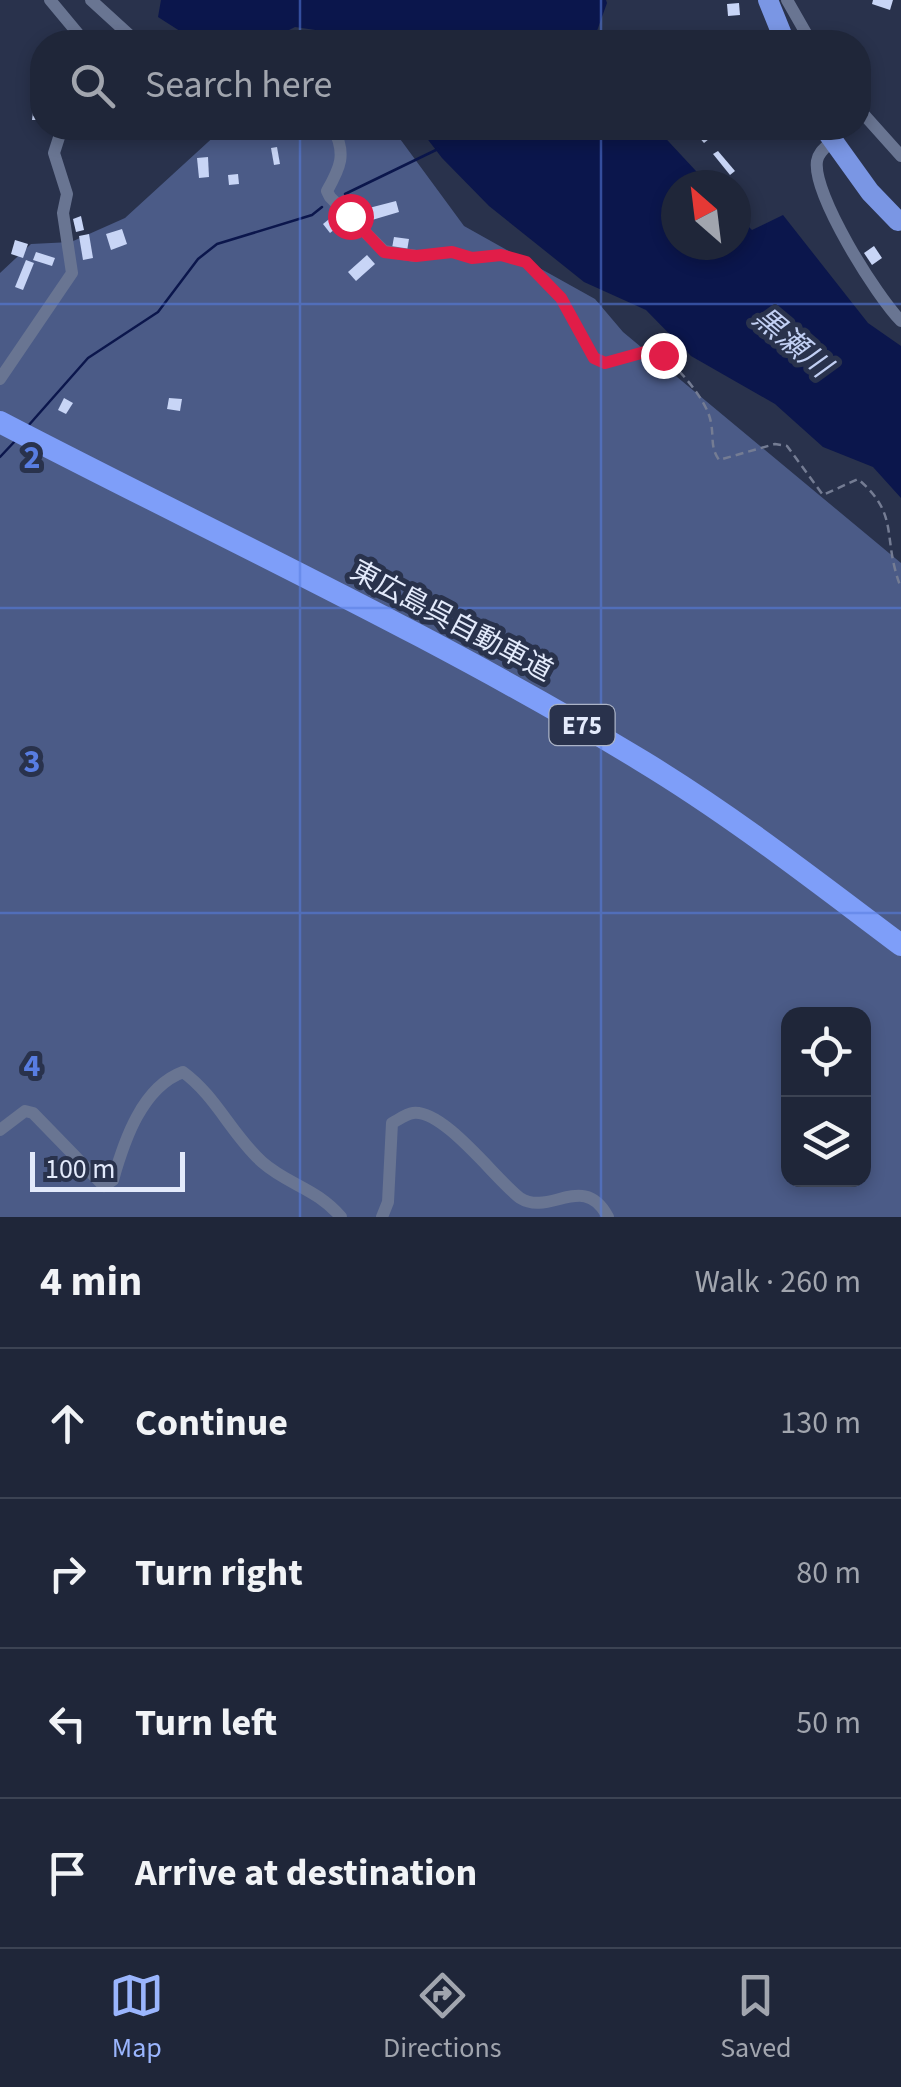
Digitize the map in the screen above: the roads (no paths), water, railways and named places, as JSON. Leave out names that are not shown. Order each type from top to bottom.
[{"type":"highway","points":[[768,0],[780,30]]},
{"type":"highway","points":[[831,140],[898,221]]},
{"type":"highway","name":"東広島呉自動車道","points":[[0,422],[461,657],[646,763],[726,816],[901,946]]},
{"type":"street","points":[[50,0],[74,30]]},
{"type":"street","points":[[90,0],[124,30]]},
{"type":"street","points":[[787,0],[805,30]]},
{"type":"street","points":[[871,123],[901,156]]},
{"type":"street","points":[[0,379],[72,274],[63,212],[67,194],[54,153],[58,140]]},
{"type":"street","points":[[339,140],[342,159],[327,191],[330,197],[384,252],[416,256]]},
{"type":"street","points":[[825,140],[816,166],[827,198],[868,281],[901,320]]},
{"type":"street","points":[[0,1130],[25,1111],[33,1113],[104,1186],[113,1180],[132,1120],[170,1077],[184,1072],[198,1083],[264,1164],[311,1188],[340,1217]]},
{"type":"street","points":[[382,1217],[388,1202],[392,1123],[411,1112],[422,1114],[457,1136],[524,1201],[542,1204],[588,1196],[600,1202],[608,1217]]},
{"type":"water","points":[[161,0],[607,3],[597,30],[295,27],[178,30],[158,17]]},
{"type":"water","name":"黒瀬川","points":[[428,140],[667,140],[695,170],[661,170],[661,260],[751,260],[751,229],[783,215],[868,323],[901,346],[901,498],[873,467],[823,447],[775,404],[691,356],[646,310],[584,282],[489,206]]},
{"type":"waterway","points":[[345,194],[438,149]]},
{"type":"waterway","points":[[28,426],[88,358],[158,312],[198,259],[217,244],[312,215],[322,207]]},
{"type":"waterway","points":[[0,457],[16,440]]}]
